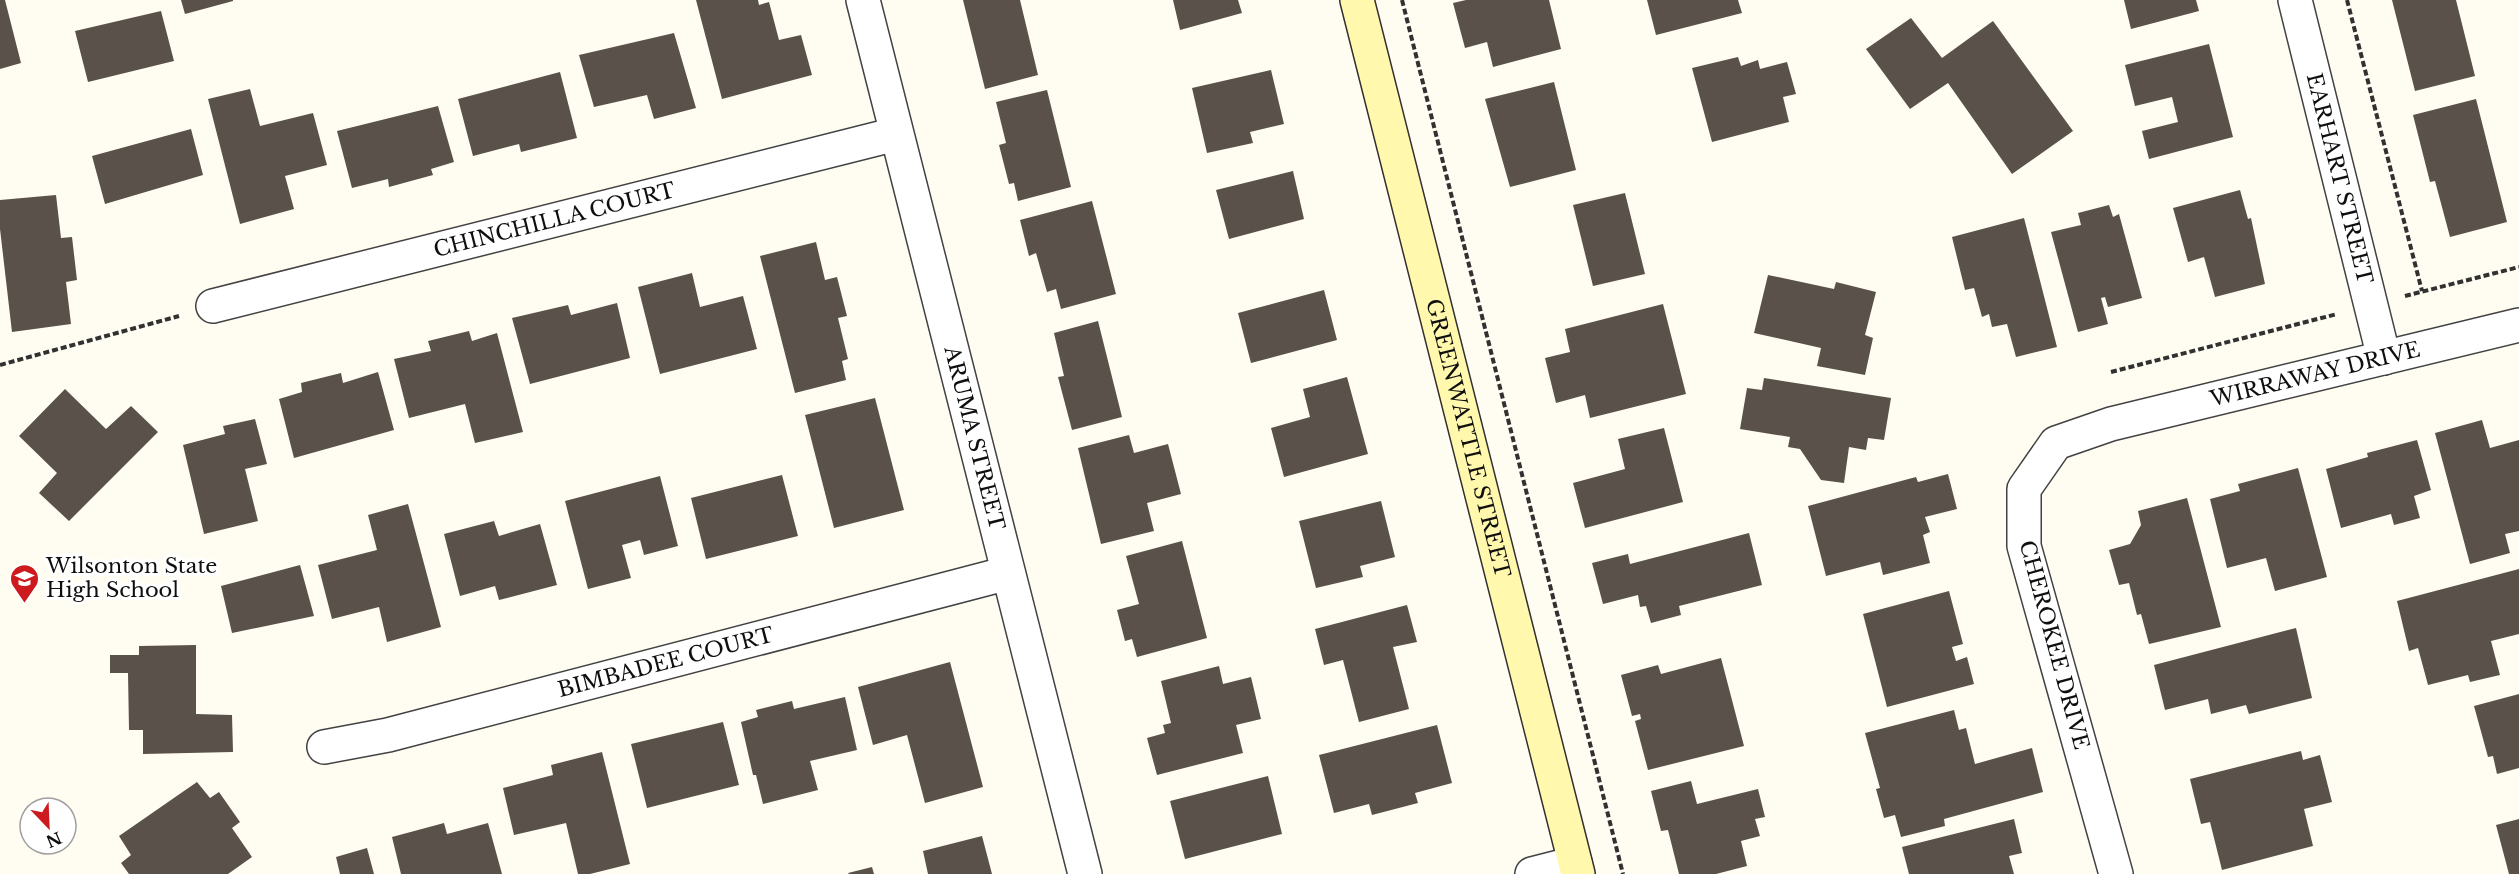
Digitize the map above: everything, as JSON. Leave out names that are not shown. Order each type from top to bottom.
[{"type":"main road","name":"GREENWATTLE STREET","points":[[1357,0],[1576,868]]},
{"type":"street","name":"ARUMA STREET","points":[[863,0],[1085,874]]},
{"type":"street","name":"EARHART STREET","points":[[2295,0],[2384,358]]},
{"type":"street","name":"CHINCHILLA COURT","points":[[213,306],[896,134]]},
{"type":"street","name":"WIRRAWAY DRIVE","points":[[2111,424],[2519,325]]},
{"type":"street","name":"CHEROKEE DRIVE","points":[[2111,424],[2056,442],[2024,489],[2024,546],[2116,874]]},
{"type":"street","name":"BIMBADEE COURT","points":[[324,747],[388,735],[1008,573]]},
{"type":"street","points":[[1532,874],[1576,868]]},
{"type":"path","points":[[1402,0],[1623,874]]},
{"type":"path","points":[[2347,0],[2422,291]]},
{"type":"path","points":[[2111,372],[2519,267]]},
{"type":"path","points":[[0,365],[213,306]]},
{"type":"building","points":[[0,0],[5,0],[21,63],[0,69]]},
{"type":"building","points":[[181,0],[233,0],[233,1],[185,14]]},
{"type":"building","points":[[696,0],[758,0],[759,5],[769,2],[779,40],[801,35],[812,75],[722,99]]},
{"type":"building","points":[[963,0],[1020,0],[1038,75],[985,89]]},
{"type":"building","points":[[1173,0],[1238,0],[1242,13],[1180,30]]},
{"type":"building","points":[[1466,0],[1549,0],[1561,49],[1493,67],[1487,42],[1465,48],[1453,3]]},
{"type":"building","points":[[1647,0],[1738,0],[1742,13],[1656,35]]},
{"type":"building","points":[[2124,0],[2196,0],[2199,11],[2131,29]]},
{"type":"building","points":[[2392,0],[2456,0],[2475,76],[2415,91]]},
{"type":"building","points":[[161,11],[174,61],[88,82],[75,31]]},
{"type":"building","points":[[1911,18],[1942,58],[1993,21],[2073,131],[2012,174],[1948,83],[1910,109],[1866,49]]},
{"type":"building","points":[[674,33],[696,108],[654,119],[647,95],[594,107],[579,55]]},
{"type":"building","points":[[2209,44],[2233,137],[2149,159],[2142,131],[2178,122],[2172,97],[2135,106],[2125,65]]},
{"type":"building","points":[[1738,57],[1741,66],[1758,60],[1760,69],[1787,62],[1796,94],[1783,97],[1789,122],[1712,142],[1692,68]]},
{"type":"building","points":[[1271,70],[1284,124],[1250,132],[1253,143],[1207,153],[1192,88]]},
{"type":"building","points":[[560,72],[577,138],[521,152],[519,144],[473,156],[458,99]]},
{"type":"building","points":[[1554,82],[1576,170],[1510,187],[1485,99]]},
{"type":"building","points":[[250,89],[260,126],[313,113],[327,165],[285,176],[294,209],[240,224],[208,99]]},
{"type":"building","points":[[1047,90],[1071,187],[1018,201],[1014,183],[1009,184],[999,145],[1006,143],[996,102]]},
{"type":"building","points":[[2476,99],[2507,222],[2450,237],[2435,181],[2430,182],[2413,115]]},
{"type":"building","points":[[438,106],[454,162],[431,169],[433,175],[389,187],[388,179],[352,188],[337,131]]},
{"type":"building","points":[[191,129],[203,175],[105,204],[92,156]]},
{"type":"building","points":[[1293,171],[1304,219],[1229,239],[1216,190]]},
{"type":"building","points":[[2240,190],[2248,219],[2251,218],[2265,284],[2215,297],[2204,257],[2188,262],[2173,208]]},
{"type":"building","points":[[1625,193],[1645,274],[1593,286],[1573,205]]},
{"type":"building","points":[[56,195],[61,238],[72,237],[77,280],[66,282],[71,324],[12,332],[0,229],[0,200]]},
{"type":"building","points":[[1092,201],[1116,294],[1061,309],[1056,289],[1047,292],[1036,253],[1029,256],[1020,220]]},
{"type":"building","points":[[2109,205],[2113,217],[2119,214],[2142,298],[2108,307],[2105,297],[2101,298],[2108,324],[2078,332],[2051,232],[2081,225],[2078,213]]},
{"type":"building","points":[[2024,218],[2057,347],[2016,357],[2007,324],[1992,327],[1989,314],[1982,317],[1974,288],[1965,290],[1952,237]]},
{"type":"building","points":[[816,242],[825,280],[837,277],[847,316],[838,318],[848,359],[842,361],[846,380],[795,393],[760,256]]},
{"type":"building","points":[[692,273],[700,307],[743,296],[757,349],[660,374],[638,287]]},
{"type":"building","points":[[1768,275],[1834,289],[1836,282],[1876,292],[1865,335],[1873,338],[1865,375],[1817,366],[1821,348],[1754,333]]},
{"type":"building","points":[[1324,290],[1337,340],[1251,363],[1238,313]]},
{"type":"building","points":[[617,303],[630,358],[530,384],[512,318],[568,305],[571,315]]},
{"type":"building","points":[[1663,304],[1686,394],[1590,418],[1585,395],[1556,403],[1545,358],[1570,352],[1565,329]]},
{"type":"building","points":[[1098,321],[1122,417],[1072,430],[1058,377],[1064,376],[1054,333]]},
{"type":"building","points":[[469,331],[472,341],[497,333],[523,432],[475,443],[465,404],[409,418],[394,359],[431,351],[428,341]]},
{"type":"building","points":[[378,372],[394,430],[294,458],[279,399],[302,392],[301,383],[341,373],[343,383]]},
{"type":"building","points":[[1347,377],[1368,454],[1284,477],[1271,428],[1310,417],[1303,389]]},
{"type":"building","points":[[1764,378],[1891,398],[1884,440],[1868,438],[1866,450],[1849,447],[1844,483],[1821,480],[1800,449],[1788,447],[1790,437],[1740,429],[1747,388],[1762,390]]},
{"type":"building","points":[[65,389],[106,429],[131,406],[158,432],[69,521],[39,493],[57,473],[19,436]]},
{"type":"building","points":[[875,398],[904,510],[834,528],[805,415]]},
{"type":"building","points":[[255,419],[267,464],[245,469],[258,521],[204,534],[183,445],[225,434],[223,426]]},
{"type":"building","points":[[2482,420],[2490,448],[2519,440],[2519,531],[2505,534],[2510,553],[2470,564],[2435,433]]},
{"type":"building","points":[[1664,428],[1683,502],[1585,528],[1573,483],[1625,469],[1618,439]]},
{"type":"building","points":[[1129,435],[1134,453],[1168,444],[1181,494],[1147,503],[1154,531],[1101,544],[1078,448]]},
{"type":"building","points":[[2417,440],[2431,490],[2414,496],[2420,518],[2394,525],[2391,514],[2341,528],[2326,469],[2368,457],[2367,453]]},
{"type":"building","points":[[2298,468],[2327,577],[2275,591],[2266,558],[2227,568],[2210,499],[2240,491],[2238,484]]},
{"type":"building","points":[[1948,474],[1957,509],[1925,517],[1930,532],[1923,535],[1930,563],[1883,575],[1880,562],[1826,576],[1808,506],[1916,477],[1918,482]]},
{"type":"building","points":[[782,475],[798,536],[706,559],[691,498]]},
{"type":"building","points":[[660,476],[678,546],[644,555],[640,540],[622,545],[631,578],[588,589],[565,501]]},
{"type":"building","points":[[2187,498],[2221,627],[2149,644],[2141,614],[2137,615],[2129,583],[2119,585],[2109,550],[2130,544],[2141,525],[2138,511]]},
{"type":"building","points":[[1381,501],[1395,557],[1360,566],[1363,577],[1316,588],[1299,521]]},
{"type":"building","points":[[408,504],[441,627],[387,642],[379,607],[332,619],[318,565],[377,550],[368,515]]},
{"type":"building","points":[[494,521],[499,536],[540,524],[557,585],[499,600],[495,586],[460,596],[444,534]]},
{"type":"building","points":[[1749,533],[1762,585],[1679,606],[1681,615],[1651,623],[1646,606],[1640,607],[1638,595],[1603,604],[1592,563],[1628,554],[1630,564]]},
{"type":"building","points":[[1182,541],[1207,638],[1137,657],[1132,639],[1125,641],[1117,610],[1139,604],[1126,556]]},
{"type":"building","points":[[300,565],[314,616],[232,633],[221,586]]},
{"type":"building","points":[[2519,569],[2519,634],[2491,641],[2500,675],[2470,682],[2468,675],[2428,685],[2418,648],[2409,651],[2397,601]]},
{"type":"building","points":[[1949,591],[1963,644],[1952,647],[1956,661],[1967,657],[1974,684],[1887,707],[1863,614]]},
{"type":"building","points":[[1407,605],[1417,642],[1393,647],[1409,709],[1359,722],[1343,660],[1324,665],[1315,629]]},
{"type":"building","points":[[2296,628],[2312,698],[2249,714],[2246,705],[2211,714],[2208,699],[2165,710],[2154,665]]},
{"type":"building","points":[[196,645],[196,714],[232,715],[233,752],[143,754],[143,730],[129,730],[128,673],[110,673],[110,655],[139,655],[139,646]]},
{"type":"building","points":[[1721,658],[1744,746],[1648,770],[1635,721],[1641,719],[1640,714],[1632,716],[1621,675],[1658,665],[1661,674]]},
{"type":"building","points":[[950,662],[983,787],[925,803],[907,735],[873,745],[858,687]]},
{"type":"building","points":[[1219,666],[1223,684],[1251,677],[1261,719],[1236,725],[1243,753],[1157,775],[1147,738],[1165,733],[1163,725],[1171,723],[1161,681]]},
{"type":"building","points":[[2519,694],[2519,768],[2497,774],[2493,756],[2488,757],[2474,706]]},
{"type":"building","points":[[845,697],[857,750],[810,761],[818,790],[763,804],[756,775],[753,775],[741,722],[758,717],[756,710],[792,701],[794,709]]},
{"type":"building","points":[[1954,710],[1959,730],[1966,728],[1975,764],[2032,748],[2043,792],[1944,819],[1945,826],[1901,837],[1895,815],[1884,818],[1876,789],[1880,788],[1865,733]]},
{"type":"building","points":[[723,722],[739,785],[647,808],[631,744]]},
{"type":"building","points":[[1437,725],[1452,783],[1415,793],[1418,803],[1372,815],[1369,804],[1334,813],[1319,755]]},
{"type":"building","points":[[2301,751],[2303,760],[2320,755],[2332,802],[2304,809],[2313,846],[2222,870],[2210,822],[2201,824],[2190,779]]},
{"type":"building","points":[[602,752],[630,864],[590,874],[578,874],[566,823],[514,835],[503,788],[553,775],[551,765]]},
{"type":"building","points":[[1268,776],[1282,834],[1185,859],[1170,801]]},
{"type":"building","points":[[1691,781],[1697,804],[1758,789],[1765,817],[1755,819],[1760,836],[1741,841],[1747,866],[1716,874],[1679,874],[1668,830],[1661,831],[1651,791]]},
{"type":"building","points":[[197,782],[210,798],[219,792],[240,822],[232,828],[252,857],[228,874],[129,874],[121,863],[131,855],[119,836]]},
{"type":"building","points":[[2014,819],[2022,853],[2009,856],[2014,874],[1909,874],[1902,847]]},
{"type":"building","points":[[2519,819],[2519,874],[2509,874],[2496,825]]},
{"type":"building","points":[[444,823],[447,834],[488,823],[502,874],[401,874],[392,837]]},
{"type":"building","points":[[982,836],[992,874],[928,874],[923,851]]},
{"type":"building","points":[[367,848],[374,874],[340,874],[336,857]]},
{"type":"building","points":[[872,867],[874,874],[848,873]]},
{"type":"place","name":"Wilsonton State High School","points":[[25,604]]}]
